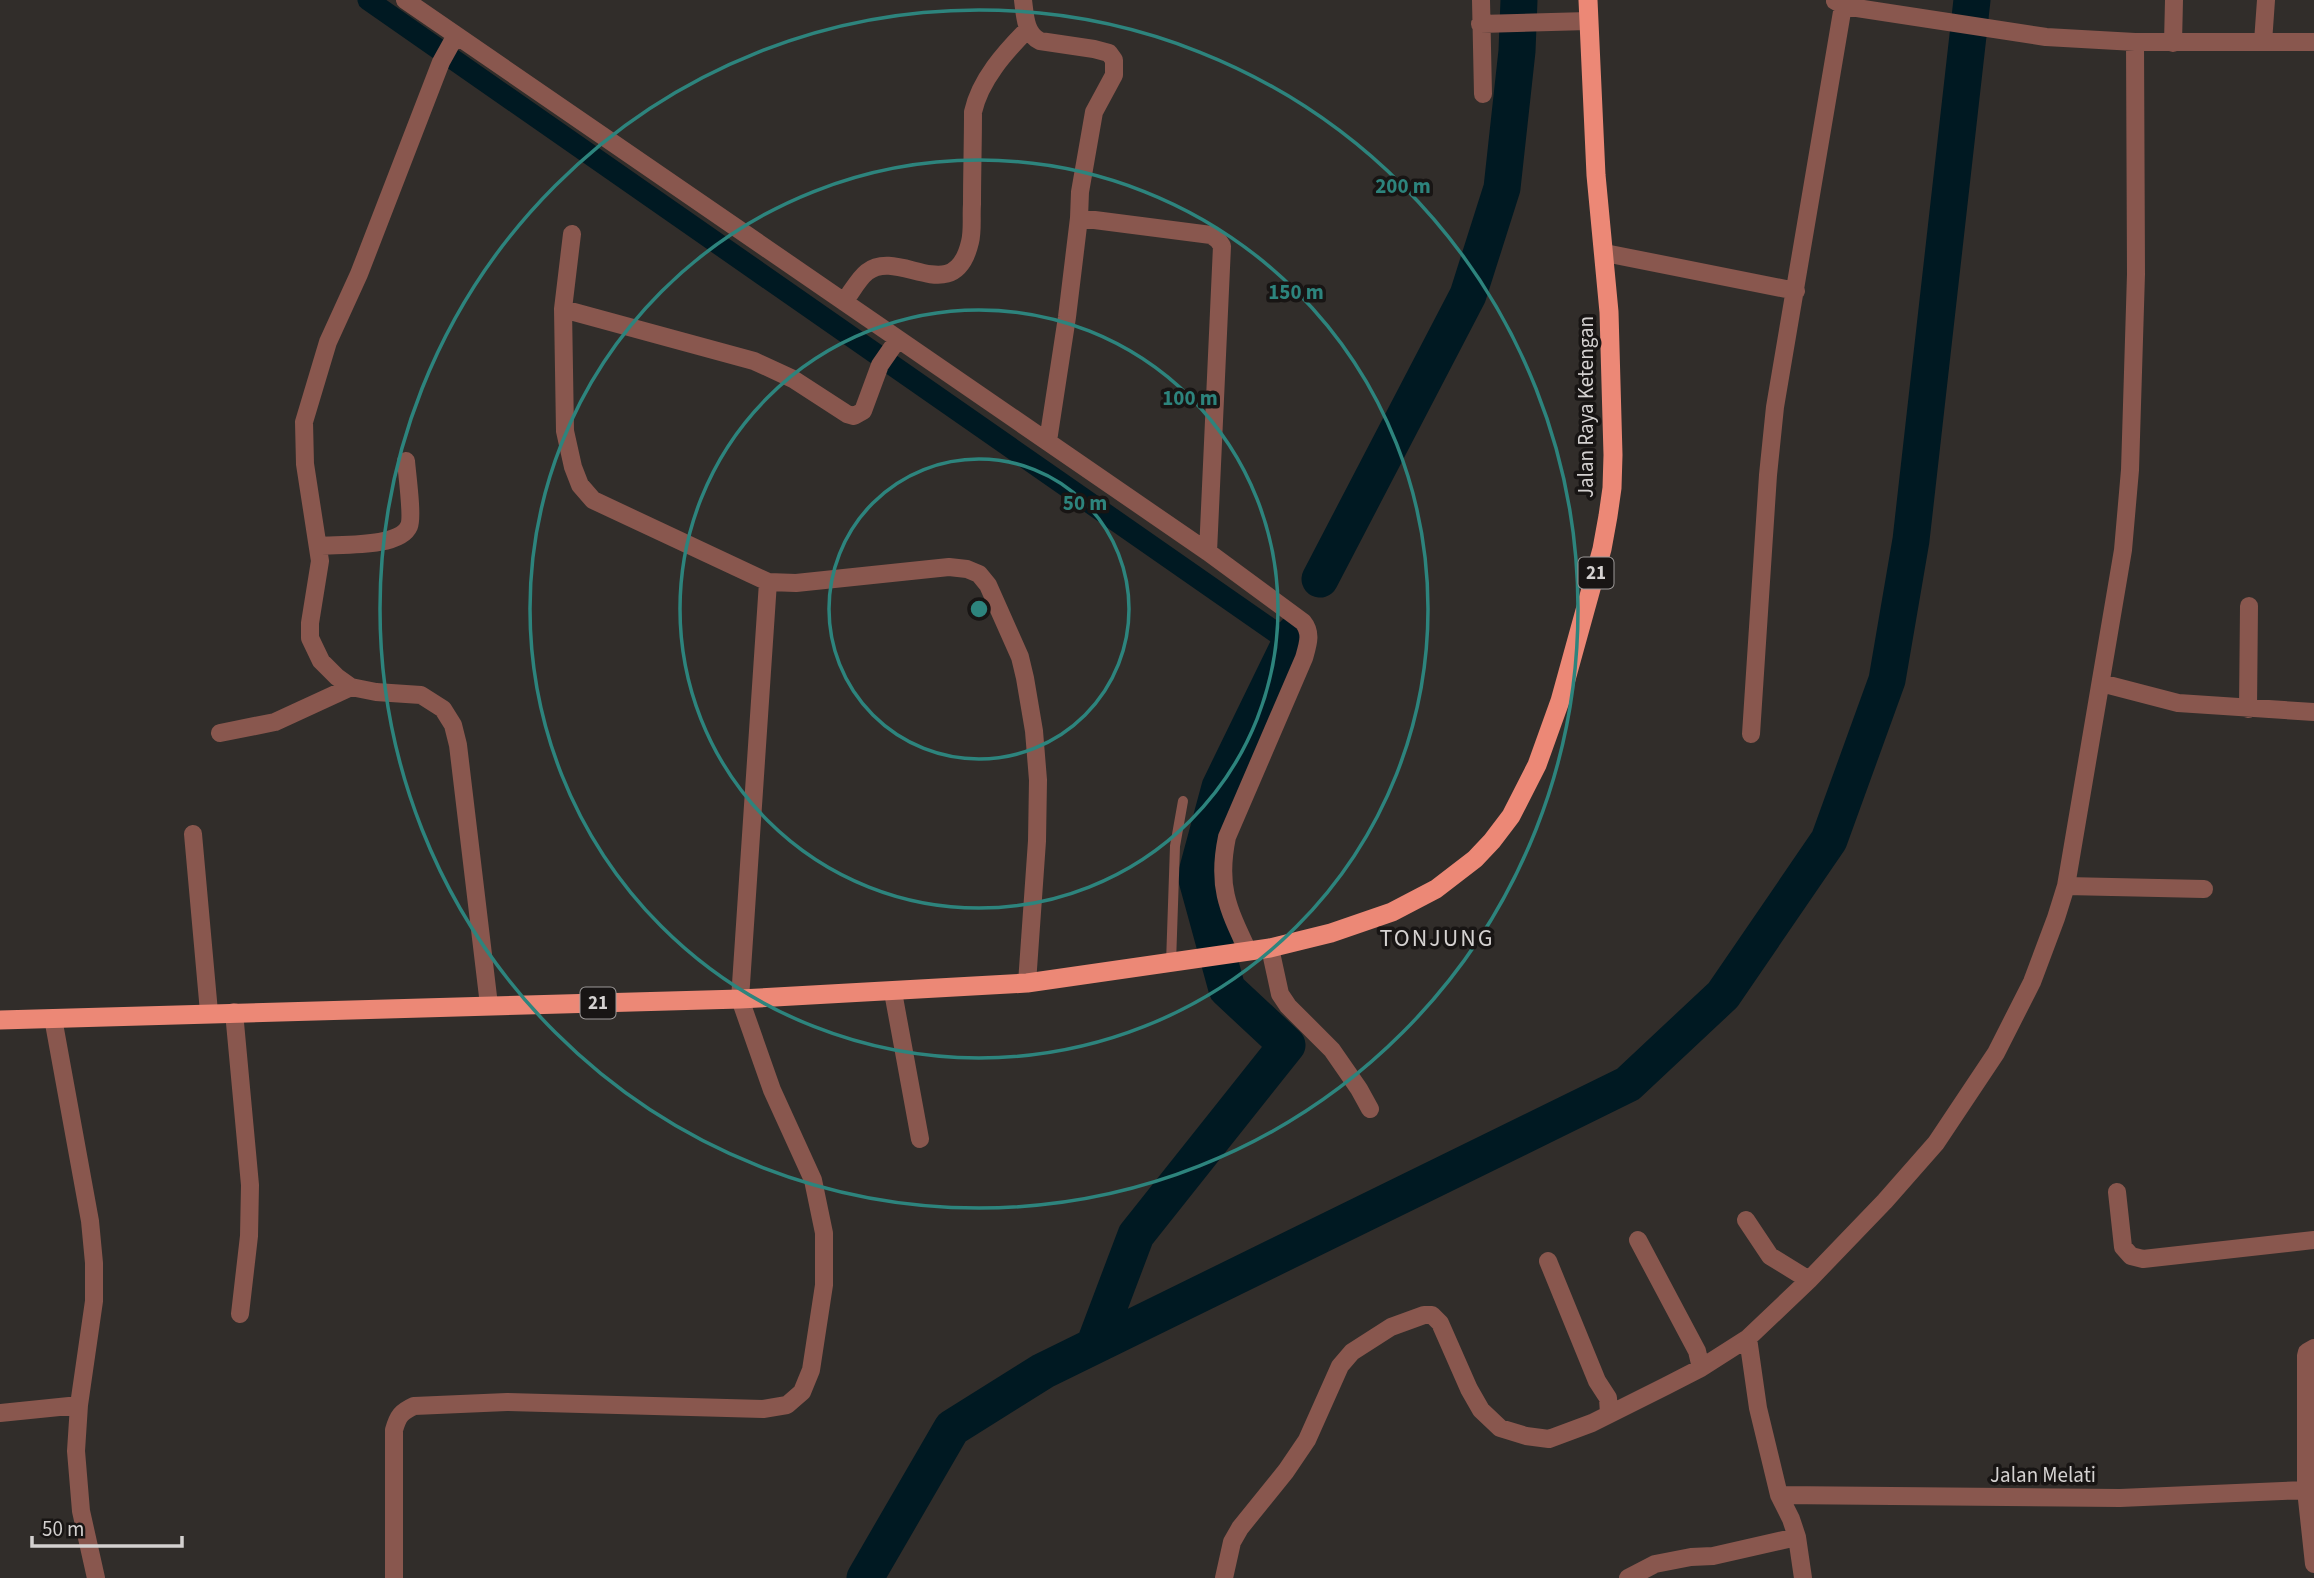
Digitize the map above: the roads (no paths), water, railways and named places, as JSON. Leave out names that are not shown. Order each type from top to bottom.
[{"type":"highway","name":"Jalan Raya Ketengan","points":[[1241,951],[1270,948],[1331,933],[1392,912],[1436,889],[1475,859],[1511,816],[1532,775],[1560,701],[1602,549],[1608,516],[1613,455],[1605,253],[1596,175],[1588,0]]},
{"type":"highway","name":"21","points":[[0,1020],[740,999],[893,992],[1027,984],[1241,951]]},
{"type":"street","points":[[405,0],[454,39],[844,302],[895,342],[1048,441],[1208,552],[1300,619],[1308,628],[1309,639],[1304,657],[1227,837],[1222,863],[1224,888],[1241,951]]},
{"type":"street","points":[[1023,0],[1028,29],[1033,38],[1109,53],[1114,60],[1114,75],[1094,112],[1080,192],[1067,317],[1048,441]]},
{"type":"street","points":[[1480,0],[1483,93]]},
{"type":"street","points":[[2173,43],[2174,0]]},
{"type":"street","points":[[2263,42],[2266,0]]},
{"type":"street","points":[[1751,734],[1775,407],[1796,290],[1840,2],[1931,12],[2046,37],[2173,43],[2314,42]]},
{"type":"street","points":[[1480,24],[1588,21]]},
{"type":"street","points":[[844,302],[866,272],[876,267],[892,267],[936,275],[953,272],[962,263],[971,240],[973,112],[977,96],[1006,51],[1028,29]]},
{"type":"street","points":[[454,39],[442,62],[359,274],[328,342],[304,422],[305,464],[318,545],[319,572],[310,638],[321,661],[351,687],[376,692],[421,695],[443,709],[453,725],[458,746],[489,1005]]},
{"type":"street","points":[[1224,1578],[1232,1542],[1307,1440],[1340,1366],[1352,1352],[1391,1327],[1424,1315],[1432,1315],[1436,1318],[1481,1410],[1500,1428],[1526,1436],[1549,1439],[1592,1423],[1608,1406],[1748,1338],[1800,1275],[1885,1201],[1936,1143],[1996,1053],[2032,982],[2066,886],[2123,550],[2130,470],[2136,274],[2135,42]]},
{"type":"street","points":[[1079,218],[1211,236],[1222,246],[1208,552]]},
{"type":"street","points":[[572,234],[563,309],[565,431],[580,485],[593,500],[768,582],[796,583],[949,567],[967,569],[979,574],[988,585],[1020,657],[1034,731],[1038,809],[1027,984]]},
{"type":"street","points":[[1605,253],[1796,290]]},
{"type":"street","points":[[563,309],[754,361],[793,379],[846,415],[863,411],[880,365],[895,342]]},
{"type":"street","points":[[318,545],[391,541],[402,537],[411,524],[406,461]]},
{"type":"street","points":[[394,1578],[394,1430],[399,1414],[405,1410],[414,1406],[507,1402],[763,1409],[787,1405],[803,1392],[811,1370],[824,1285],[824,1233],[813,1180],[772,1090],[740,999],[768,582]]},
{"type":"street","points":[[2248,709],[2249,606]]},
{"type":"street","points":[[2101,683],[2178,703],[2314,712]]},
{"type":"street","points":[[220,733],[275,722],[351,687]]},
{"type":"street","points":[[193,834],[209,1013]]},
{"type":"street","points":[[2066,886],[2204,889]]},
{"type":"street","points":[[1270,948],[1280,994],[1288,1006],[1332,1050],[1370,1109]]},
{"type":"street","points":[[893,992],[920,1139]]},
{"type":"street","points":[[234,1012],[250,1185],[249,1236],[240,1314]]},
{"type":"street","points":[[53,1018],[90,1221],[94,1263],[93,1301],[79,1405],[76,1451],[81,1511],[96,1578]]},
{"type":"street","points":[[2117,1192],[2123,1247],[2131,1256],[2143,1259],[2314,1240]]},
{"type":"street","points":[[1746,1220],[1751,1223],[1770,1256],[1800,1275]]},
{"type":"street","points":[[1638,1240],[1699,1360]]},
{"type":"street","points":[[1548,1261],[1608,1406]]},
{"type":"street","points":[[1748,1338],[1758,1408],[1779,1495],[1797,1537],[1803,1578]]},
{"type":"street","points":[[2314,1348],[2307,1352],[2306,1356],[2306,1490],[2314,1564]]},
{"type":"street","points":[[0,1413],[79,1405]]},
{"type":"street","name":"Jalan Melati","points":[[1779,1495],[2120,1498],[2306,1490]]},
{"type":"street","points":[[1628,1578],[1655,1564],[1713,1556],[1797,1537]]},
{"type":"lane","points":[[1171,963],[1175,846],[1183,800]]},
{"type":"waterway","points":[[368,0],[1291,643]]},
{"type":"waterway","points":[[1320,579],[1468,295],[1502,188],[1517,51],[1519,0]]},
{"type":"waterway","points":[[865,1578],[952,1428],[1043,1371],[1628,1084],[1723,995],[1829,840],[1887,680],[1911,540],[1972,0]]},
{"type":"waterway","points":[[1094,1346],[1136,1235],[1287,1045],[1227,989],[1196,876],[1220,787],[1295,633]]},
{"type":"district","name":"TONJUNG","points":[[1437,938]]}]
